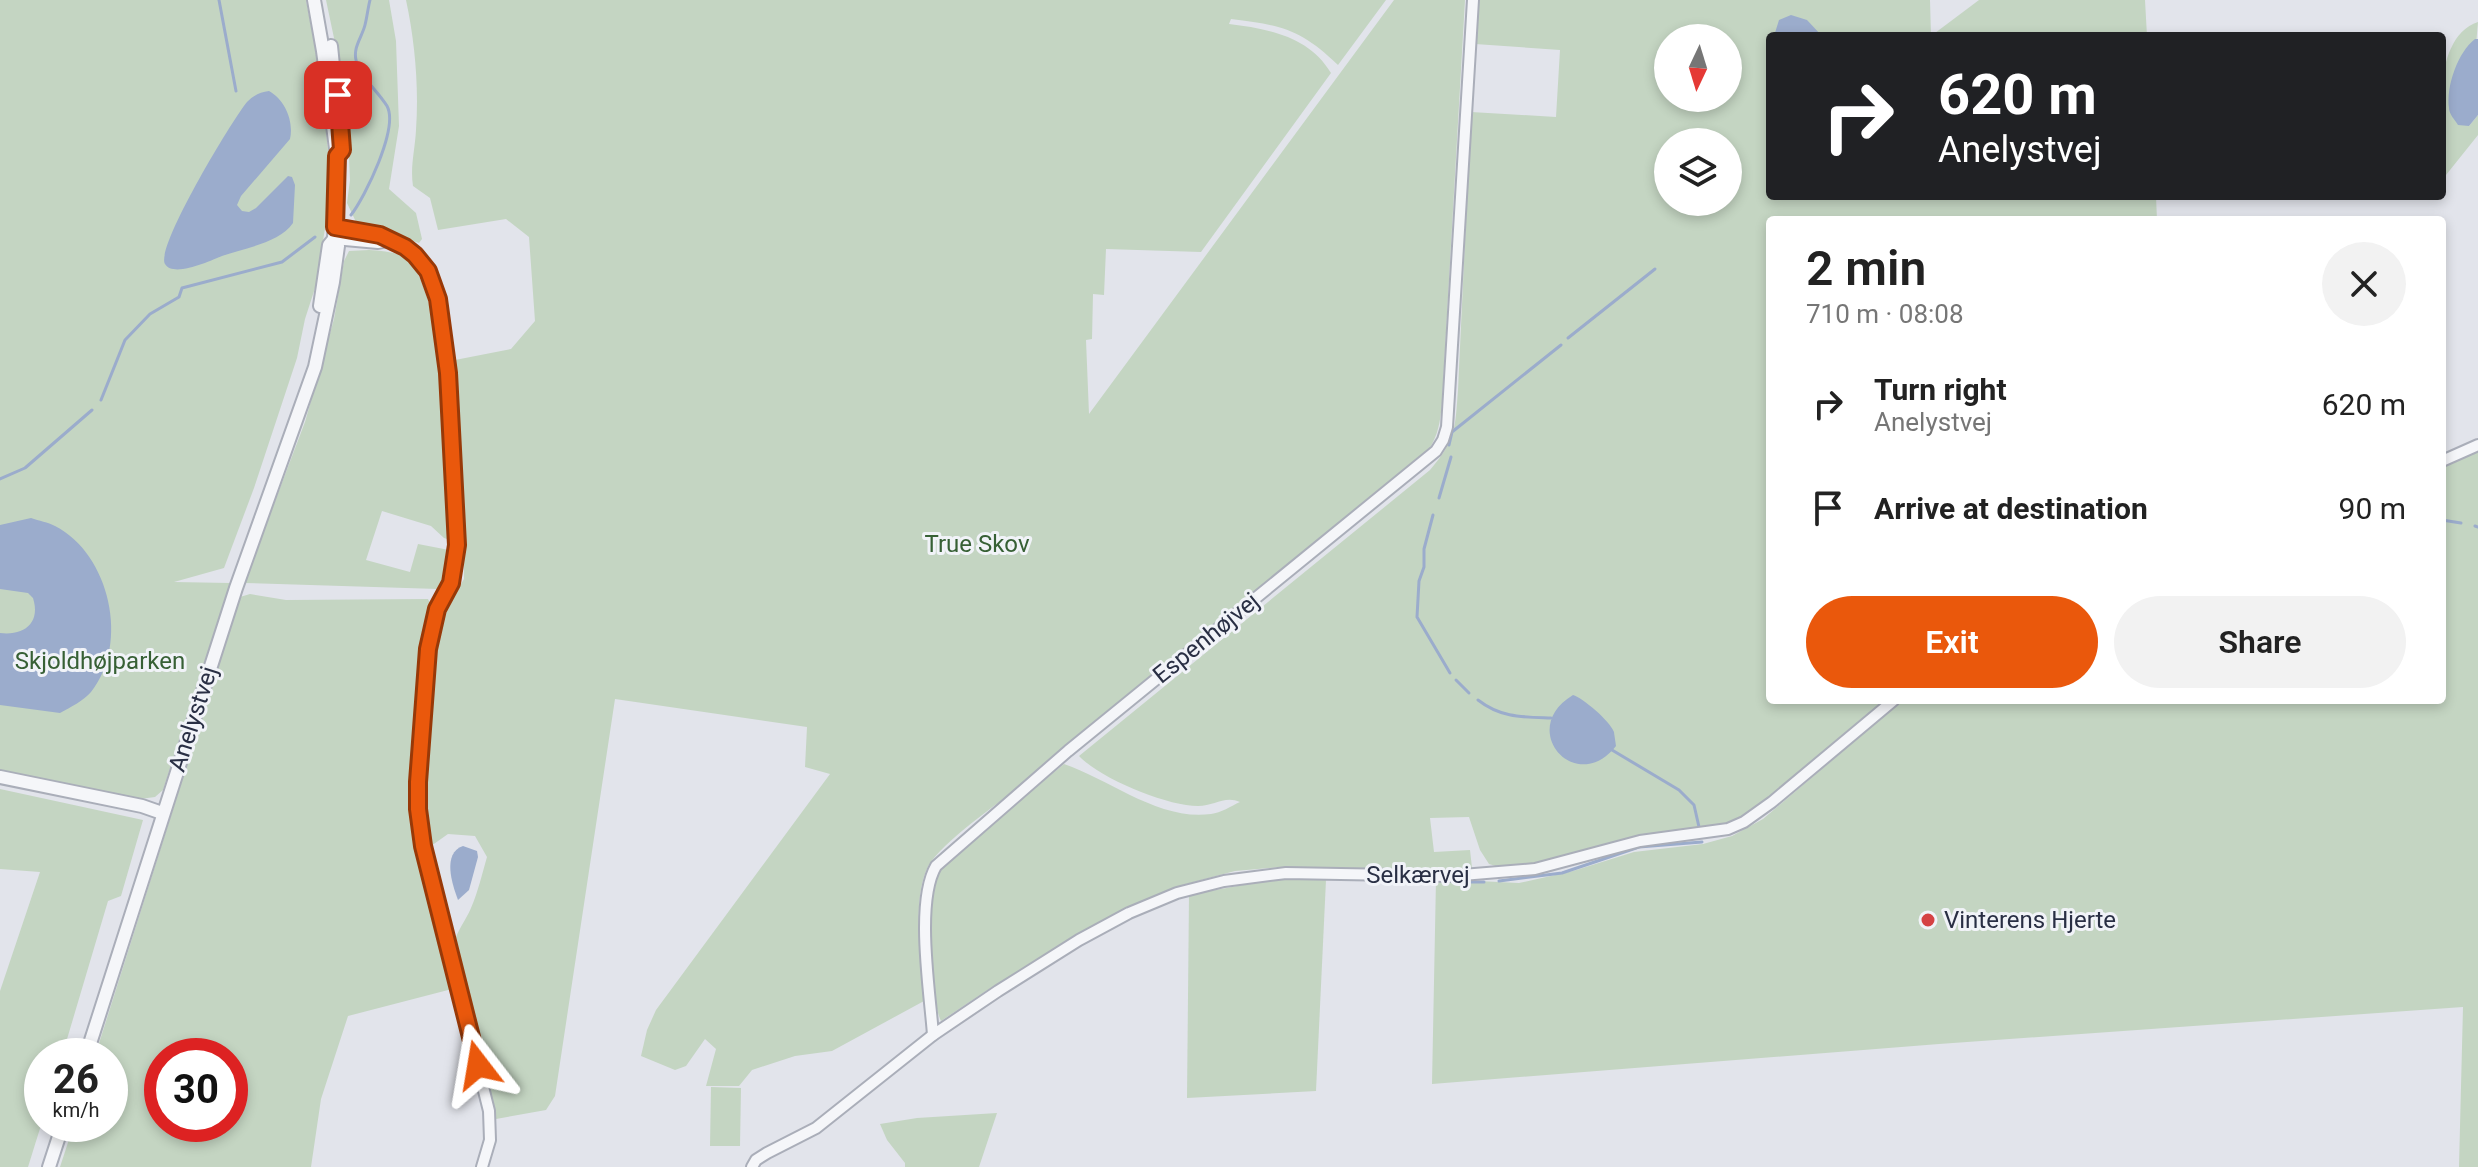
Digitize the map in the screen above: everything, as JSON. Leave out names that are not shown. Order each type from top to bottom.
[{"type":"street","name":"Anelystvej","points":[[92,1038],[236,588],[315,367],[338,246],[334,233],[337,156],[314,0]]},
{"type":"street","name":"Anelystvej","points":[[322,0],[338,95],[342,150],[337,156]]},
{"type":"street","name":"Espenhøjvej","points":[[933,1035],[926,910],[928,884],[936,866],[1068,751],[1436,451],[1443,440],[1447,427],[1454,340],[1473,0]]},
{"type":"street","points":[[334,233],[380,235],[405,247],[415,255],[434,283],[448,373],[457,545],[451,583],[437,609],[428,649],[418,809],[423,846],[489,1111],[490,1140],[482,1167]]},
{"type":"street","points":[[2446,459],[2478,445]]},
{"type":"street","name":"Selkærvej","points":[[933,1035],[1079,940],[1129,913],[1177,893],[1224,881],[1286,873],[1450,876],[1506,872],[1561,863],[1640,841],[1728,829],[1744,822],[1772,802],[1889,704]]},
{"type":"street","points":[[0,777],[142,806],[162,813]]},
{"type":"street","points":[[752,1167],[767,1153],[816,1128],[933,1035]]},
{"type":"street","points":[[49,1167],[57,1142]]},
{"type":"green space","name":"Skjoldhøjparken","points":[[0,0],[306,0],[319,68],[328,150],[326,222],[316,285],[297,358],[224,568],[174,582],[230,583],[163,790],[155,797],[140,799],[0,770]]},
{"type":"green space","points":[[326,0],[389,0],[396,41],[399,126],[389,189],[416,213],[422,239],[419,243],[356,222],[347,203],[350,180],[346,95]]},
{"type":"green space","name":"True Skov","points":[[406,0],[1386,0],[1338,65],[1301,36],[1277,27],[1231,19],[1229,24],[1273,32],[1300,43],[1322,60],[1331,73],[1201,252],[1106,249],[1104,295],[1093,294],[1092,339],[1086,340],[1089,414],[1394,0],[1465,0],[1442,402],[1439,426],[1430,447],[1420,461],[942,849],[926,871],[920,901],[924,1001],[832,1051],[795,1056],[752,1070],[739,1086],[706,1086],[716,1049],[705,1039],[686,1066],[675,1070],[641,1056],[647,1030],[656,1010],[830,774],[805,767],[807,727],[615,699],[555,1096],[546,1110],[496,1119],[454,943],[473,902],[487,857],[475,836],[448,834],[431,846],[423,780],[438,633],[448,605],[464,579],[464,517],[455,360],[511,349],[535,321],[529,237],[506,219],[438,230],[430,198],[413,186],[417,81]]},
{"type":"green space","points":[[1478,0],[1930,0],[1931,32],[1766,32],[1766,200],[2156,200],[2157,216],[1766,216],[1766,704],[1880,704],[1755,809],[1735,821],[1695,832],[1640,836],[1533,863],[1499,867],[1489,864],[1480,850],[1469,817],[1430,818],[1434,852],[1470,850],[1472,868],[1282,867],[1235,871],[1186,884],[1130,907],[989,989],[941,1021],[930,943],[929,899],[934,881],[943,864],[1064,764],[1136,798],[1173,811],[1192,815],[1211,814],[1240,802],[1224,800],[1198,806],[1169,801],[1118,782],[1079,756],[1430,470],[1445,450],[1453,433],[1457,403],[1471,112],[1556,117],[1560,50],[1475,44]]},
{"type":"green space","points":[[1979,0],[2145,0],[2147,32],[1936,32]]},
{"type":"green space","points":[[2478,22],[2469,126],[2478,115],[2478,135],[2446,175],[2446,65],[2451,48],[2462,32]]},
{"type":"green space","points":[[369,250],[405,258],[419,276],[430,307],[446,435],[450,540],[431,526],[382,511],[366,560],[410,572],[418,544],[449,550],[449,571],[438,589],[244,583],[305,422],[334,319],[344,261],[349,251]]},
{"type":"green space","points":[[2478,450],[2478,1167],[2459,1167],[2463,1007],[1432,1084],[1436,879],[1519,883],[1573,871],[1634,852],[1703,844],[1732,836],[1763,819],[1898,704],[2446,704],[2446,466]]},
{"type":"green space","points":[[250,594],[286,600],[428,599],[431,605],[422,633],[411,777],[411,824],[416,856],[452,989],[348,1016],[321,1099],[311,1167],[60,1167],[68,1142],[128,1142],[128,1038],[101,1038],[240,597]]},
{"type":"green space","points":[[0,789],[143,820],[121,896],[108,901],[67,1038],[24,1038],[24,1142],[36,1142],[28,1167],[0,1167],[0,991],[40,872],[0,869]]},
{"type":"green space","points":[[1286,877],[1326,880],[1316,1091],[1187,1098],[1189,895]]},
{"type":"green space","points":[[711,1087],[741,1088],[740,1146],[710,1146]]},
{"type":"green space","points":[[997,1113],[979,1167],[905,1167],[880,1124],[917,1118]]},
{"type":"water","points":[[1791,15],[1807,20],[1818,32],[1775,32],[1779,20]]},
{"type":"water","points":[[2478,39],[2478,115],[2469,126],[2458,125],[2449,110],[2449,90],[2463,52]]},
{"type":"water","points":[[269,91],[280,100],[287,112],[291,125],[290,139],[241,196],[237,205],[242,211],[249,212],[288,176],[292,177],[295,185],[293,223],[287,230],[261,244],[192,267],[169,268],[165,264],[165,253],[171,234],[197,184],[247,102]]},
{"type":"water","points":[[31,518],[52,525],[74,539],[101,578],[108,602],[110,650],[103,672],[88,695],[60,713],[0,705],[0,633],[23,630],[32,621],[35,607],[28,593],[0,589],[0,525]]},
{"type":"water","points":[[1573,695],[1596,710],[1614,732],[1616,746],[1600,760],[1584,764],[1570,761],[1558,752],[1551,740],[1550,724],[1557,709]]},
{"type":"water","points":[[463,846],[477,851],[478,857],[469,890],[458,900],[450,870],[453,855]]},
{"type":"waterway","points":[[219,0],[236,91]]},
{"type":"waterway","points":[[351,215],[379,162],[388,130],[387,106],[361,72],[356,60],[370,0]]},
{"type":"waterway","points":[[101,400],[125,340],[150,314],[179,297],[182,288],[282,262],[315,237]]},
{"type":"waterway","points":[[1568,338],[1655,269]]},
{"type":"waterway","points":[[1449,445],[1452,432],[1561,345]]},
{"type":"waterway","points":[[0,479],[25,468],[92,410]]},
{"type":"waterway","points":[[1439,498],[1451,457]]},
{"type":"waterway","points":[[1433,515],[1424,549],[1417,617],[1450,673]]},
{"type":"waterway","points":[[2446,521],[2461,523]]},
{"type":"waterway","points":[[1456,680],[1469,693]]},
{"type":"waterway","points":[[1478,700],[1504,713],[1551,718]]},
{"type":"waterway","points":[[1612,750],[1679,790],[1694,805],[1699,827]]},
{"type":"waterway","points":[[1499,881],[1562,873],[1639,847],[1702,842]]},
{"type":"waterway","points":[[1456,882],[1484,882]]},
{"type":"place","name":"Vinterens Hjerte","points":[[1928,920]]},
{"type":"route","points":[[338,95],[342,150],[337,156],[335,227],[380,235],[405,247],[428,271],[438,299],[448,373],[457,545],[451,583],[437,609],[428,649],[418,809],[423,846],[478,1065]]}]
